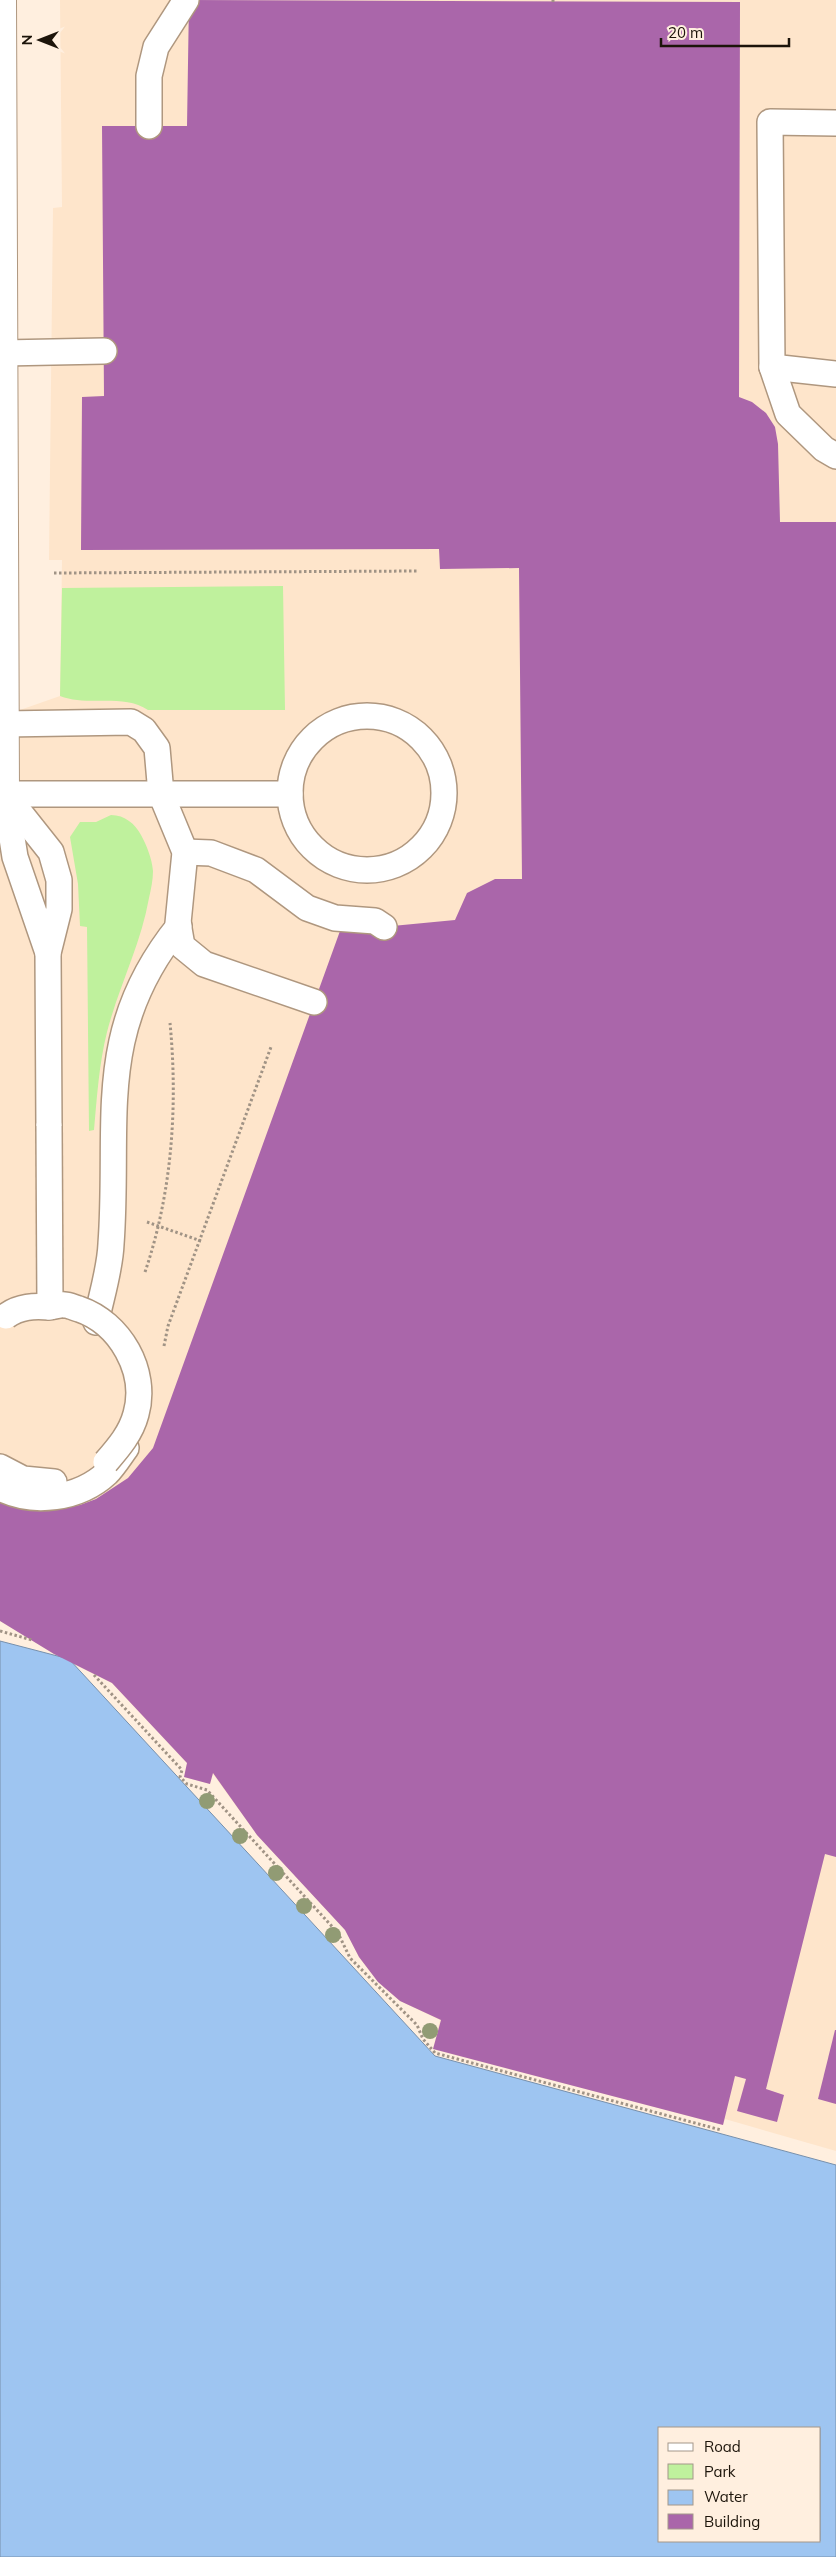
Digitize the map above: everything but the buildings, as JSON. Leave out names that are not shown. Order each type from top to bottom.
[{"type":"street","points":[[2,0],[2,791]]},
{"type":"lane","points":[[149,126],[149,76],[156,47],[186,0]]},
{"type":"lane","points":[[836,123],[770,122],[772,367],[788,414],[824,449],[836,456]]},
{"type":"lane","points":[[3,353],[104,352]]},
{"type":"lane","points":[[772,367],[836,374]]},
{"type":"lane","points":[[3,712],[131,722],[144,730],[157,748],[161,794],[185,852],[179,926],[182,946],[204,964],[314,1002]]},
{"type":"lane","points":[[365,716],[390,718],[422,738],[430,747],[441,770],[444,794],[440,819],[434,831],[419,850],[409,858],[386,868],[361,870],[337,864],[312,845],[295,818],[290,794],[294,770],[311,740],[319,732],[340,720],[365,716]]},
{"type":"lane","points":[[2,791],[290,794]]},
{"type":"lane","points":[[2,791],[15,857],[48,953]]},
{"type":"lane","points":[[2,791],[43,841],[56,866],[59,880],[59,909],[48,953],[50,1307]]},
{"type":"lane","points":[[185,852],[211,853],[256,870],[306,908],[335,918],[375,921],[384,927]]},
{"type":"lane","points":[[96,1322],[111,1246],[114,1083],[120,1043],[135,996],[161,948],[179,926]]},
{"type":"lane","points":[[0,1320],[8,1314],[36,1304],[50,1307],[65,1304],[92,1314],[115,1331],[131,1356],[139,1384],[137,1413],[125,1440],[106,1462],[82,1477],[53,1482],[23,1479],[0,1467]]},
{"type":"lane","points":[[0,1313],[26,1305],[57,1305],[85,1315],[110,1333],[128,1358],[137,1387],[136,1418],[127,1446],[106,1473],[77,1491],[45,1498],[12,1494],[0,1488]]},
{"type":"path","points":[[54,573],[416,571]]},
{"type":"path","points":[[143,1279],[158,1225],[170,1155],[173,1117],[173,1076],[170,1023]]},
{"type":"path","points":[[163,1354],[168,1326],[201,1241],[271,1047]]},
{"type":"path","points":[[140,1221],[158,1225],[201,1241]]},
{"type":"path","points":[[0,1631],[32,1640]]},
{"type":"path","points":[[94,1674],[182,1770],[180,1777],[187,1784],[207,1790],[338,1933],[350,1958],[416,2025],[423,2039],[435,2053],[721,2130]]},
{"type":"shaded area","points":[[60,0],[836,0],[836,2151],[725,2119],[723,2125],[433,2049],[440,2020],[400,2001],[378,1982],[359,1957],[345,1930],[257,1835],[213,1774],[210,1784],[184,1777],[187,1763],[112,1683],[54,1654],[0,1621],[0,717],[60,696],[62,560],[49,560],[53,208],[62,207]]},
{"type":"green space","points":[[283,586],[285,710],[148,710],[128,702],[82,700],[60,696],[62,588]]},
{"type":"green space","points":[[111,815],[125,818],[139,831],[149,853],[153,874],[141,932],[104,1044],[94,1130],[89,1131],[87,927],[80,926],[78,884],[70,837],[80,822],[96,822]]},
{"type":"water","points":[[0,1641],[69,1659],[435,2056],[836,2165],[836,2557],[0,2557]]}]
